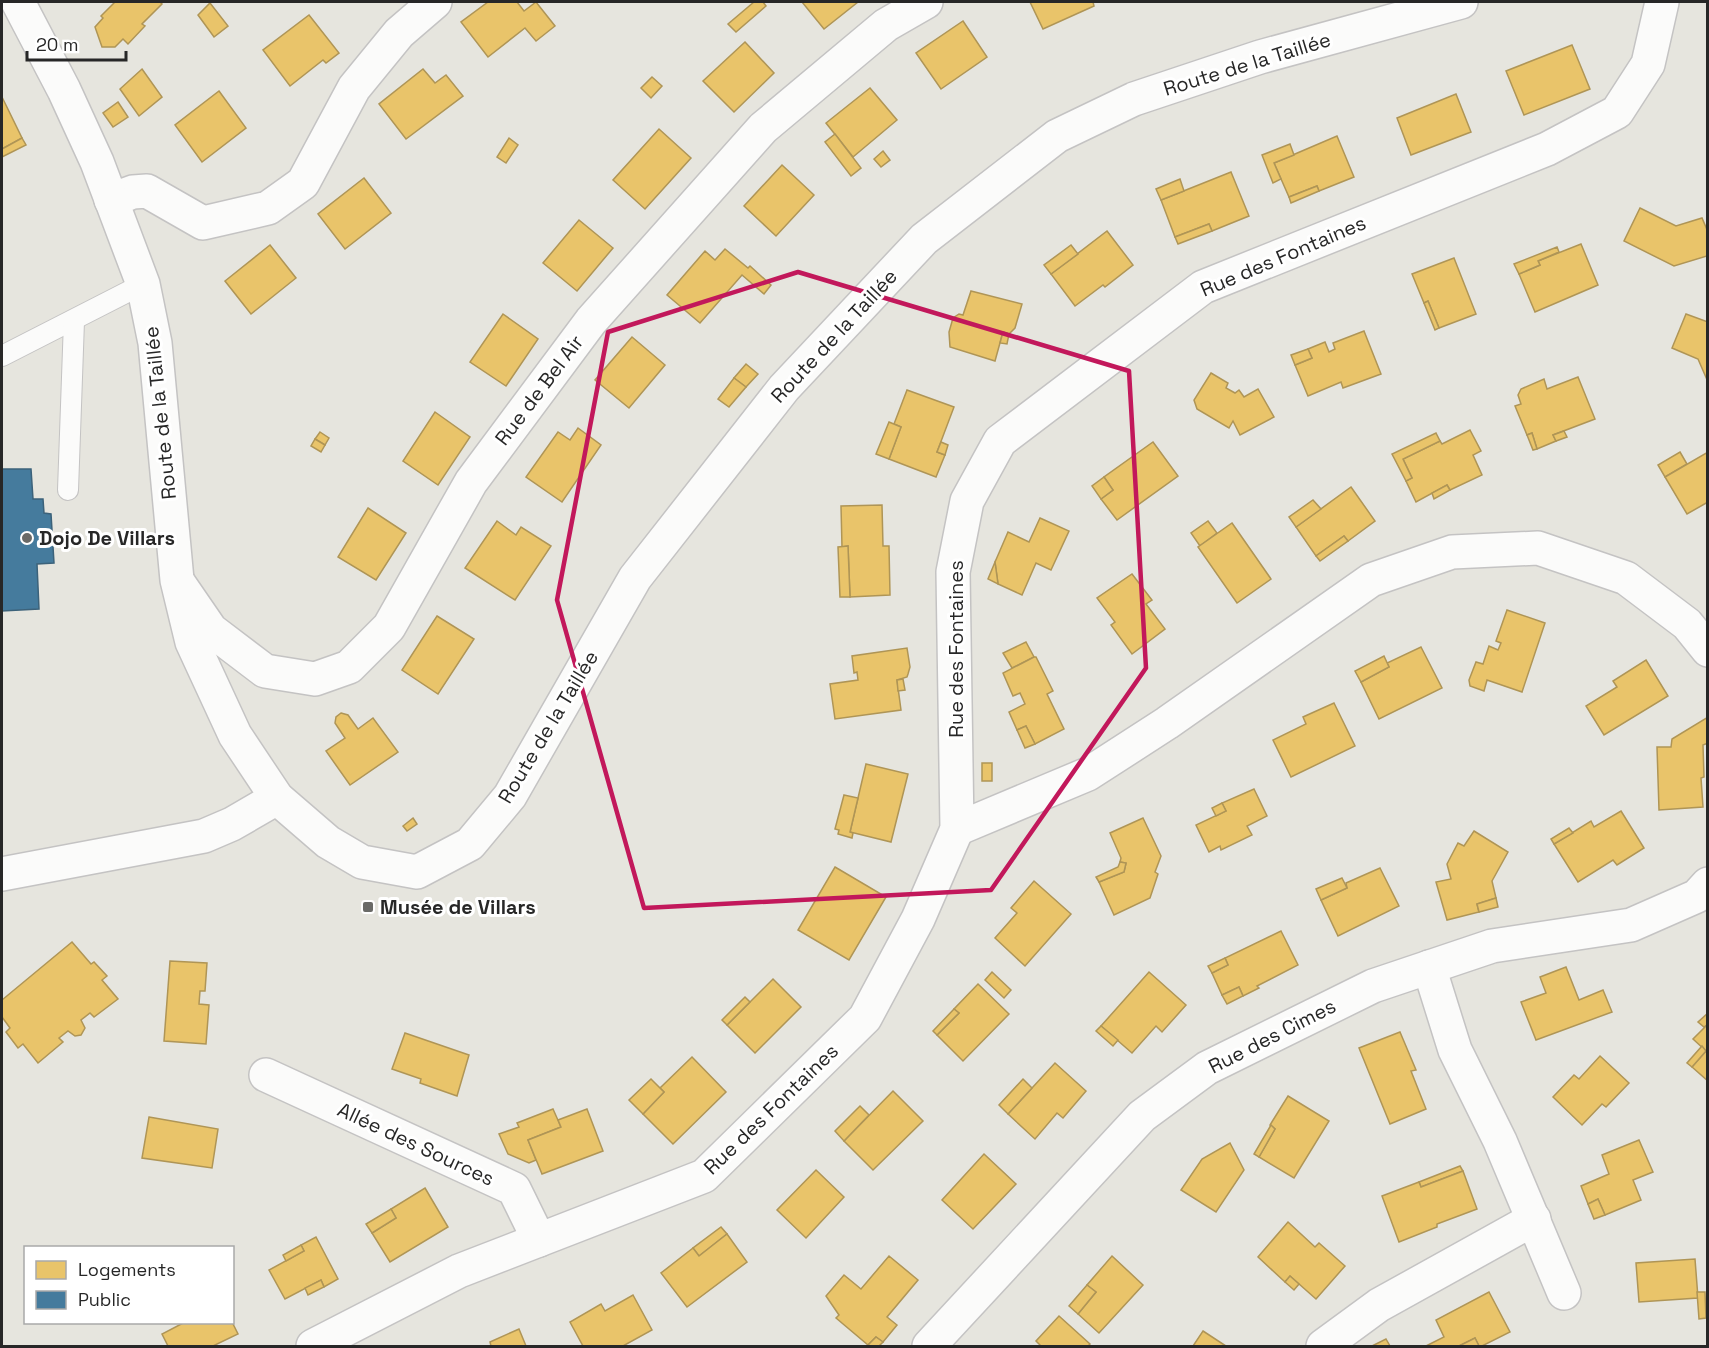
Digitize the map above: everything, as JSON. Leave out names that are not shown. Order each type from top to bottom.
[{"type":"street","name":"Route de la Taillée","points":[[18,2],[64,90],[97,162],[143,284],[155,343],[177,580],[192,642],[235,735],[277,798],[327,842],[362,862],[417,872],[470,844],[510,796],[635,578],[784,388],[924,239],[1057,136],[1134,99],[1260,57],[1461,2]]},
{"type":"street","points":[[111,200],[133,192],[147,191],[203,223],[268,208],[303,183],[354,88],[399,33],[435,2]]},
{"type":"street","name":"Rue de Bel Air","points":[[177,580],[211,630],[265,670],[315,679],[349,667],[388,627],[471,482],[591,321],[763,128],[886,25],[926,2]]},
{"type":"street","name":"Rue des Fontaines","points":[[313,1347],[459,1271],[704,1176],[865,1018],[918,919],[957,828],[953,572],[967,501],[1000,441],[1203,287],[1547,149],[1617,112],[1648,64],[1662,2]]},
{"type":"street","points":[[957,828],[1088,774],[1167,723],[1371,580],[1452,552],[1538,548],[1626,578],[1687,624],[1707,650]]},
{"type":"street","points":[[2,874],[204,836],[232,824],[277,798]]},
{"type":"street","name":"Rue des Cimes","points":[[929,1347],[1142,1116],[1207,1068],[1373,986],[1492,946],[1630,925],[1697,896],[1707,884]]},
{"type":"street","points":[[1429,967],[1455,1050],[1500,1141],[1564,1293]]},
{"type":"street","name":"Allée des Sources","points":[[266,1075],[514,1189],[539,1240]]},
{"type":"street","points":[[1323,1347],[1379,1305],[1534,1219]]},
{"type":"lane","points":[[2,356],[143,284]]},
{"type":"lane","points":[[68,490],[74,321]]},
{"type":"highlighted area","points":[[798,272],[1129,371],[1146,668],[991,890],[644,908],[557,600],[608,332]]},
{"type":"building: Logements","points":[[115,2],[160,2],[162,4],[142,24],[145,26],[128,44],[123,39],[115,47],[102,47],[95,27],[103,18],[101,16]]},
{"type":"building: Logements","points":[[488,2],[517,2],[524,11],[536,2],[555,26],[536,41],[525,28],[488,57],[461,22]]},
{"type":"building: Logements","points":[[754,2],[763,2],[766,6],[736,32],[728,24]]},
{"type":"building: Logements","points":[[802,2],[858,2],[824,29]]},
{"type":"building: Logements","points":[[1030,2],[1093,2],[1094,6],[1043,29]]},
{"type":"building: Logements","points":[[210,3],[228,26],[214,37],[198,15]]},
{"type":"building: Logements","points":[[309,15],[339,53],[326,63],[323,60],[290,86],[263,50]]},
{"type":"building: Logements","points":[[963,21],[987,57],[941,89],[916,53]]},
{"type":"building: Logements","points":[[745,42],[774,73],[734,112],[703,81]]},
{"type":"building: Logements","points":[[1572,45],[1590,89],[1524,115],[1506,71]]},
{"type":"building: Logements","points":[[142,69],[162,97],[139,116],[120,89]]},
{"type":"building: Logements","points":[[423,69],[435,83],[446,75],[463,96],[406,139],[379,104]]},
{"type":"building: Logements","points":[[652,77],[662,86],[651,98],[641,88]]},
{"type":"building: Logements","points":[[870,88],[897,120],[853,157],[826,123]]},
{"type":"building: Logements","points":[[219,91],[246,128],[202,162],[175,125]]},
{"type":"building: Logements","points":[[1456,94],[1471,132],[1411,155],[1397,118]]},
{"type":"building: Logements","points":[[2,97],[22,138],[2,149]]},
{"type":"building: Logements","points":[[118,102],[128,117],[113,127],[103,113]]},
{"type":"building: Logements","points":[[659,129],[691,158],[645,209],[613,180]]},
{"type":"building: Logements","points":[[835,134],[861,168],[851,176],[825,142]]},
{"type":"building: Logements","points":[[1337,136],[1354,177],[1319,191],[1317,186],[1289,197],[1274,163]]},
{"type":"building: Logements","points":[[22,138],[26,145],[2,157],[2,149]]},
{"type":"building: Logements","points":[[509,138],[518,145],[506,163],[497,157]]},
{"type":"building: Logements","points":[[1290,144],[1294,155],[1274,163],[1281,179],[1273,183],[1262,155]]},
{"type":"building: Logements","points":[[883,151],[890,160],[881,167],[874,159]]},
{"type":"building: Logements","points":[[782,165],[814,195],[776,236],[744,206]]},
{"type":"building: Logements","points":[[1231,172],[1249,216],[1212,231],[1209,224],[1175,237],[1161,200]]},
{"type":"building: Logements","points":[[364,178],[391,213],[345,249],[318,214]]},
{"type":"building: Logements","points":[[1180,179],[1184,191],[1161,200],[1156,189]]},
{"type":"building: Logements","points":[[1317,186],[1319,191],[1291,203],[1289,197]]},
{"type":"building: Logements","points":[[1640,208],[1676,226],[1702,218],[1708,232],[1707,256],[1674,266],[1624,241]]},
{"type":"building: Logements","points":[[579,220],[613,248],[577,291],[543,263]]},
{"type":"building: Logements","points":[[1209,224],[1212,231],[1178,244],[1175,237]]},
{"type":"building: Logements","points":[[1107,231],[1133,265],[1105,287],[1103,285],[1075,306],[1051,274]]},
{"type":"building: Logements","points":[[1581,244],[1598,285],[1535,312],[1519,274],[1540,265],[1538,261]]},
{"type":"building: Logements","points":[[270,245],[296,278],[251,314],[225,281]]},
{"type":"building: Logements","points":[[1071,245],[1078,254],[1051,274],[1044,265]]},
{"type":"building: Logements","points":[[1557,247],[1559,252],[1538,261],[1540,265],[1519,274],[1514,264]]},
{"type":"building: Logements","points":[[725,249],[748,268],[750,266],[771,285],[764,294],[742,275],[700,323],[667,295],[705,251],[715,260]]},
{"type":"building: Logements","points":[[1454,258],[1476,314],[1439,328],[1428,301],[1424,303],[1412,274]]},
{"type":"building: Logements","points":[[971,291],[1022,304],[1015,328],[1009,334],[1003,332],[995,361],[950,347],[949,332],[953,318],[959,314],[963,315]]},
{"type":"building: Logements","points":[[1428,301],[1439,328],[1435,330],[1424,303]]},
{"type":"building: Logements","points":[[503,314],[538,339],[506,386],[470,362]]},
{"type":"building: Logements","points":[[1686,314],[1708,322],[1708,382],[1698,359],[1672,348]]},
{"type":"building: Logements","points":[[1364,331],[1381,374],[1343,388],[1341,382],[1308,396],[1295,365],[1312,358],[1308,349],[1325,342],[1329,352],[1335,349],[1333,343]]},
{"type":"building: Logements","points":[[1003,332],[1009,334],[1007,344],[1000,343]]},
{"type":"building: Logements","points":[[632,337],[665,365],[629,408],[595,380]]},
{"type":"building: Logements","points":[[1308,349],[1312,358],[1295,365],[1291,355]]},
{"type":"building: Logements","points":[[746,364],[758,374],[746,387],[734,378]]},
{"type":"building: Logements","points":[[1211,373],[1228,383],[1226,388],[1235,393],[1239,390],[1244,397],[1258,389],[1274,417],[1240,435],[1233,421],[1229,428],[1197,409],[1194,400]]},
{"type":"building: Logements","points":[[1578,377],[1595,419],[1553,435],[1556,441],[1537,449],[1532,433],[1527,435],[1515,406],[1521,404],[1518,395],[1521,389],[1544,379],[1547,389]]},
{"type":"building: Logements","points":[[734,378],[746,387],[729,407],[718,399]]},
{"type":"building: Logements","points":[[907,390],[954,407],[937,452],[945,455],[936,477],[889,459],[901,427],[894,424]]},
{"type":"building: Logements","points":[[435,412],[470,437],[438,485],[403,461]]},
{"type":"building: Logements","points":[[889,422],[901,427],[889,459],[876,454]]},
{"type":"building: Logements","points":[[578,428],[601,445],[562,502],[526,477],[558,432],[570,440]]},
{"type":"building: Logements","points":[[1470,430],[1481,451],[1473,455],[1482,475],[1450,490],[1447,485],[1416,502],[1406,481],[1412,478],[1403,459],[1440,441],[1442,444]]},
{"type":"building: Logements","points":[[1564,431],[1567,437],[1556,441],[1553,435]]},
{"type":"building: Logements","points":[[320,432],[329,438],[325,445],[315,439]]},
{"type":"building: Logements","points":[[1436,433],[1440,441],[1403,459],[1412,478],[1406,481],[1392,454]]},
{"type":"building: Logements","points":[[1532,433],[1537,449],[1533,450],[1527,435]]},
{"type":"building: Logements","points":[[315,439],[325,445],[321,452],[311,446]]},
{"type":"building: Logements","points":[[941,442],[948,445],[945,455],[937,452]]},
{"type":"building: Logements","points":[[1153,442],[1178,476],[1117,520],[1101,499],[1113,490],[1104,477]]},
{"type":"building: Logements","points":[[1680,452],[1687,464],[1665,477],[1658,465]]},
{"type":"building: Logements","points":[[1708,452],[1708,502],[1687,514],[1665,477]]},
{"type":"building: Logements","points":[[1104,477],[1113,490],[1101,499],[1092,486]]},
{"type":"building: Logements","points":[[1447,485],[1450,490],[1434,499],[1432,493]]},
{"type":"building: Logements","points":[[1351,487],[1375,521],[1348,541],[1344,536],[1316,556],[1296,527]]},
{"type":"building: Logements","points":[[1313,500],[1321,509],[1296,527],[1289,517]]},
{"type":"building: Logements","points":[[882,505],[883,546],[889,546],[890,595],[850,597],[848,546],[842,547],[841,506]]},
{"type":"building: Logements","points":[[368,508],[406,533],[376,580],[338,557]]},
{"type":"building: Logements","points":[[1040,518],[1069,531],[1051,570],[1036,563],[1022,595],[998,584],[995,562],[1008,532],[1029,542]]},
{"type":"building: Logements","points":[[497,521],[516,535],[521,527],[551,546],[515,600],[465,568]]},
{"type":"building: Logements","points":[[1208,521],[1217,533],[1200,546],[1191,533]]},
{"type":"building: Logements","points":[[1232,523],[1271,579],[1237,603],[1198,547]]},
{"type":"building: Logements","points":[[1344,536],[1348,541],[1320,561],[1316,556]]},
{"type":"building: Logements","points":[[848,546],[850,597],[840,597],[838,547]]},
{"type":"building: Logements","points":[[995,562],[998,584],[988,579]]},
{"type":"building: Logements","points":[[1132,574],[1152,600],[1146,604],[1165,629],[1132,654],[1111,625],[1115,622],[1097,598]]},
{"type":"building: Logements","points":[[1507,610],[1545,623],[1522,692],[1487,680],[1484,691],[1470,686],[1469,680],[1476,662],[1483,664],[1489,646],[1498,650],[1501,643],[1496,641]]},
{"type":"building: Logements","points":[[437,616],[474,639],[438,694],[402,670]]},
{"type":"building: Logements","points":[[1026,642],[1034,657],[1012,668],[1003,653]]},
{"type":"building: Logements","points":[[1421,647],[1442,688],[1379,719],[1361,682],[1389,667],[1387,663]]},
{"type":"building: Logements","points":[[907,648],[910,667],[908,674],[907,677],[897,680],[901,710],[835,719],[830,684],[858,680],[857,672],[854,673],[852,656]]},
{"type":"building: Logements","points":[[1384,656],[1389,667],[1361,682],[1355,671]]},
{"type":"building: Logements","points":[[1034,657],[1053,691],[1047,694],[1064,729],[1035,744],[1026,726],[1017,730],[1009,712],[1025,704],[1020,693],[1013,696],[1003,673]]},
{"type":"building: Logements","points":[[1646,660],[1668,696],[1604,735],[1586,706],[1617,687],[1613,681]]},
{"type":"building: Logements","points":[[903,679],[905,690],[898,691],[897,680]]},
{"type":"building: Logements","points":[[1334,703],[1355,746],[1291,777],[1273,740],[1306,724],[1303,717]]},
{"type":"building: Logements","points":[[341,713],[348,715],[358,729],[373,718],[398,752],[350,785],[326,751],[345,738],[335,723],[336,717]]},
{"type":"building: Logements","points":[[1708,717],[1708,743],[1703,745],[1704,777],[1701,778],[1703,807],[1659,810],[1657,747],[1671,747],[1672,739]]},
{"type":"building: Logements","points":[[1026,726],[1035,744],[1025,748],[1017,730]]},
{"type":"building: Logements","points":[[982,763],[992,763],[992,781],[982,781]]},
{"type":"building: Logements","points":[[866,764],[908,774],[891,842],[850,832]]},
{"type":"building: Logements","points":[[1254,789],[1267,816],[1247,826],[1252,835],[1221,850],[1220,846],[1209,852],[1196,825],[1226,811],[1222,803]]},
{"type":"building: Logements","points":[[844,795],[858,798],[850,832],[853,833],[852,838],[838,834],[839,830],[835,829]]},
{"type":"building: Logements","points":[[1222,803],[1226,811],[1216,816],[1212,808]]},
{"type":"building: Logements","points":[[1621,811],[1644,848],[1617,865],[1613,860],[1578,882],[1554,844],[1591,821],[1594,827]]},
{"type":"building: Logements","points":[[413,818],[417,824],[407,831],[403,826]]},
{"type":"building: Logements","points":[[1143,818],[1161,856],[1155,872],[1158,874],[1150,898],[1114,915],[1099,882],[1124,872],[1126,863],[1120,862],[1121,858],[1110,833]]},
{"type":"building: Logements","points":[[1569,828],[1573,833],[1554,844],[1551,839]]},
{"type":"building: Logements","points":[[1474,831],[1508,852],[1492,881],[1496,898],[1477,904],[1479,912],[1447,920],[1436,882],[1451,879],[1447,864],[1458,843],[1464,846]]},
{"type":"building: Logements","points":[[1120,862],[1126,863],[1124,872],[1099,882],[1096,877],[1118,867]]},
{"type":"building: Logements","points":[[835,867],[886,897],[849,960],[798,930]]},
{"type":"building: Logements","points":[[1380,868],[1399,906],[1338,936],[1321,900],[1347,888],[1346,883]]},
{"type":"building: Logements","points":[[1342,878],[1347,888],[1321,900],[1316,889]]},
{"type":"building: Logements","points":[[1034,881],[1071,914],[1025,966],[995,938],[1017,913],[1011,908]]},
{"type":"building: Logements","points":[[1496,898],[1498,907],[1479,912],[1477,904]]},
{"type":"building: Logements","points":[[1281,931],[1298,965],[1257,986],[1259,988],[1243,996],[1239,987],[1222,995],[1212,973],[1228,965],[1225,958]]},
{"type":"building: Logements","points":[[72,942],[91,964],[94,962],[107,976],[102,980],[118,999],[94,1017],[90,1013],[81,1020],[85,1028],[81,1035],[75,1036],[68,1031],[59,1038],[63,1042],[38,1063],[23,1044],[18,1048],[6,1032],[10,1028],[2,1017],[2,1000]]},
{"type":"building: Logements","points":[[1225,958],[1228,965],[1212,973],[1208,966]]},
{"type":"building: Logements","points":[[170,961],[207,963],[205,991],[200,991],[199,1004],[209,1005],[206,1044],[164,1041]]},
{"type":"building: Logements","points":[[1566,967],[1579,1000],[1603,990],[1612,1012],[1536,1040],[1521,1002],[1546,993],[1540,977]]},
{"type":"building: Logements","points":[[992,972],[1011,990],[1004,998],[985,980]]},
{"type":"building: Logements","points":[[1149,972],[1186,1005],[1162,1032],[1156,1026],[1132,1053],[1101,1026]]},
{"type":"building: Logements","points":[[773,979],[801,1007],[755,1053],[727,1025]]},
{"type":"building: Logements","points":[[978,984],[1009,1014],[963,1061],[937,1035],[959,1013],[954,1009]]},
{"type":"building: Logements","points":[[1239,987],[1243,996],[1227,1004],[1222,995]]},
{"type":"building: Logements","points":[[745,997],[750,1002],[727,1025],[722,1020]]},
{"type":"building: Logements","points":[[954,1009],[959,1013],[937,1035],[933,1031]]},
{"type":"building: Logements","points":[[1708,1013],[1708,1024],[1704,1027],[1698,1022]]},
{"type":"building: Logements","points":[[1708,1024],[1708,1081],[1692,1067],[1706,1051],[1693,1039]]},
{"type":"building: Logements","points":[[1101,1026],[1118,1040],[1113,1046],[1096,1031]]},
{"type":"building: Logements","points":[[1400,1032],[1416,1070],[1411,1071],[1426,1109],[1390,1124],[1359,1048]]},
{"type":"building: Logements","points":[[405,1033],[469,1055],[457,1096],[420,1083],[421,1079],[392,1069]]},
{"type":"building: Logements","points":[[1702,1046],[1706,1051],[1692,1067],[1687,1063]]},
{"type":"building: Logements","points":[[1600,1056],[1629,1083],[1606,1107],[1602,1104],[1582,1125],[1553,1097],[1574,1075],[1579,1079]]},
{"type":"building: Logements","points":[[692,1057],[726,1092],[673,1144],[643,1114],[664,1092],[660,1088]]},
{"type":"building: Logements","points":[[1055,1063],[1086,1091],[1063,1118],[1057,1113],[1035,1139],[1008,1114]]},
{"type":"building: Logements","points":[[651,1079],[664,1092],[643,1114],[629,1100]]},
{"type":"building: Logements","points":[[1023,1079],[1032,1088],[1008,1114],[999,1105]]},
{"type":"building: Logements","points":[[893,1091],[923,1121],[873,1170],[844,1141]]},
{"type":"building: Logements","points":[[1288,1096],[1329,1121],[1294,1178],[1259,1157],[1275,1129],[1270,1125]]},
{"type":"building: Logements","points":[[860,1106],[869,1115],[844,1141],[835,1131]]},
{"type":"building: Logements","points":[[553,1109],[561,1127],[528,1140],[536,1160],[529,1163],[508,1154],[499,1134],[519,1127],[517,1123]]},
{"type":"building: Logements","points":[[587,1109],[603,1151],[542,1174],[528,1140],[561,1127],[558,1120]]},
{"type":"building: Logements","points":[[149,1117],[218,1129],[212,1168],[142,1158]]},
{"type":"building: Logements","points":[[1271,1125],[1275,1129],[1259,1157],[1254,1154]]},
{"type":"building: Logements","points":[[1639,1140],[1653,1172],[1633,1180],[1641,1200],[1605,1215],[1598,1199],[1588,1204],[1581,1186],[1609,1174],[1602,1155]]},
{"type":"building: Logements","points":[[1230,1143],[1244,1170],[1216,1212],[1181,1190],[1202,1159]]},
{"type":"building: Logements","points":[[984,1154],[1016,1184],[973,1229],[942,1200]]},
{"type":"building: Logements","points":[[1460,1166],[1463,1171],[1421,1187],[1419,1182]]},
{"type":"building: Logements","points":[[816,1170],[844,1197],[806,1238],[777,1210]]},
{"type":"building: Logements","points":[[1463,1171],[1477,1209],[1399,1242],[1382,1196],[1419,1182],[1421,1187]]},
{"type":"building: Logements","points":[[425,1188],[448,1227],[390,1262],[372,1233],[396,1218],[391,1209]]},
{"type":"building: Logements","points":[[1598,1199],[1605,1215],[1594,1219],[1588,1204]]},
{"type":"building: Logements","points":[[391,1209],[396,1218],[372,1233],[366,1224]]},
{"type":"building: Logements","points":[[1288,1222],[1315,1247],[1319,1243],[1345,1266],[1316,1299],[1290,1276],[1285,1282],[1258,1257]]},
{"type":"building: Logements","points":[[721,1227],[727,1234],[699,1256],[693,1248]]},
{"type":"building: Logements","points":[[727,1234],[747,1262],[687,1307],[661,1273],[693,1248],[699,1256]]},
{"type":"building: Logements","points":[[316,1237],[338,1279],[324,1287],[321,1280],[285,1299],[269,1270],[304,1251],[301,1245]]},
{"type":"building: Logements","points":[[301,1245],[304,1251],[286,1261],[283,1255]]},
{"type":"building: Logements","points":[[889,1256],[918,1280],[887,1317],[897,1325],[883,1342],[876,1337],[868,1345],[836,1318],[839,1315],[826,1296],[844,1275],[861,1289]]},
{"type":"building: Logements","points":[[1112,1256],[1143,1285],[1099,1333],[1078,1314],[1096,1292],[1087,1285]]},
{"type":"building: Logements","points":[[1695,1259],[1698,1298],[1639,1302],[1636,1263]]},
{"type":"building: Logements","points":[[1290,1276],[1299,1284],[1294,1290],[1285,1282]]},
{"type":"building: Logements","points":[[321,1280],[324,1287],[308,1295],[305,1288]]},
{"type":"building: Logements","points":[[1087,1285],[1096,1292],[1078,1314],[1069,1306]]},
{"type":"building: Logements","points":[[1489,1292],[1510,1332],[1482,1346],[1479,1346],[1475,1338],[1459,1346],[1426,1346],[1444,1337],[1436,1320]]},
{"type":"building: Logements","points":[[1697,1292],[1705,1292],[1706,1318],[1699,1319]]},
{"type":"building: Logements","points":[[633,1295],[652,1330],[623,1346],[583,1346],[570,1322],[601,1304],[605,1311]]},
{"type":"building: Logements","points":[[1059,1316],[1090,1344],[1088,1346],[1041,1346],[1036,1341]]},
{"type":"building: Logements","points":[[181,1324],[233,1324],[238,1334],[213,1346],[168,1346],[162,1334]]},
{"type":"building: Logements","points":[[519,1329],[526,1346],[491,1346],[490,1342]]},
{"type":"building: Logements","points":[[1203,1331],[1226,1346],[1193,1346]]},
{"type":"building: Logements","points":[[876,1337],[883,1342],[879,1346],[868,1345]]},
{"type":"building: Logements","points":[[1475,1338],[1479,1346],[1459,1346]]},
{"type":"building: Logements","points":[[1386,1339],[1390,1346],[1372,1346]]},
{"type":"building: Public","name":"Dojo De Villars","points":[[2,469],[31,469],[33,499],[43,499],[44,513],[51,514],[54,563],[37,564],[39,609],[2,611]]},
{"type":"place","name":"Dojo De Villars","points":[[27,538]]},
{"type":"place","name":"Musée de Villars","points":[[368,907]]}]
